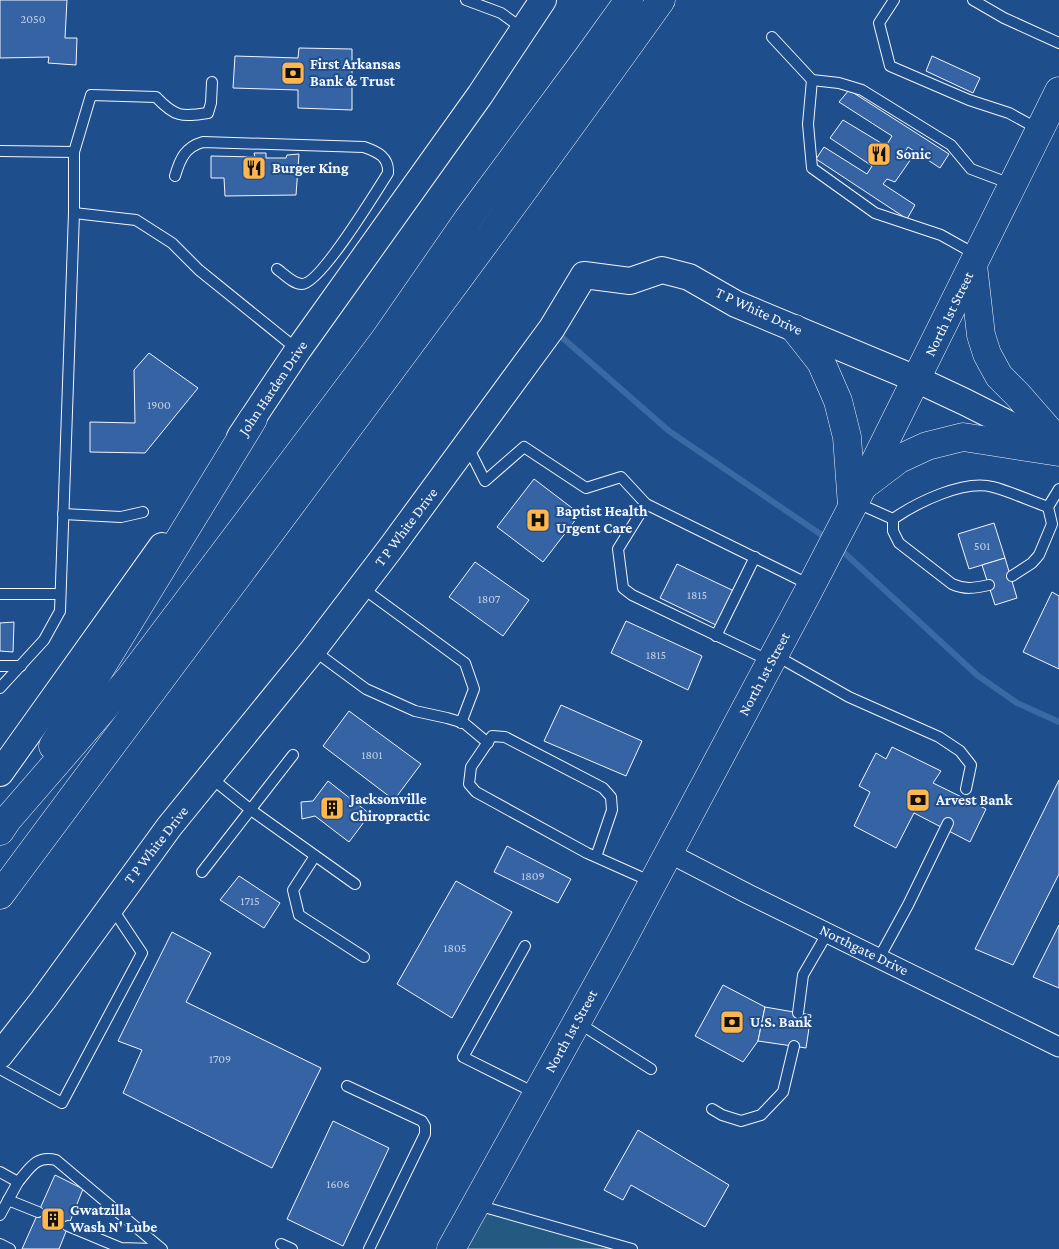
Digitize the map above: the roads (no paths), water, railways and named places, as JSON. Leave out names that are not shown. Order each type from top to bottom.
[{"type":"main road","name":"John Harden Drive","points":[[1,769],[253,419],[298,350],[480,95],[543,0]]},
{"type":"main road","points":[[4,825],[130,678],[385,339],[468,219],[628,0]]},
{"type":"main road","points":[[0,895],[174,664],[523,193],[661,0]]},
{"type":"main road","name":"North 1st Street","points":[[451,1249],[669,853],[773,658],[857,498],[1059,91]]},
{"type":"main road","points":[[975,260],[981,335],[988,354],[999,376],[1018,394],[1059,442]]},
{"type":"main road","name":"T P White Drive","points":[[0,1055],[43,1000],[110,905],[169,827],[313,650],[468,446],[552,328],[584,275],[630,281],[662,270],[689,277],[736,304],[916,379],[1059,450]]},
{"type":"main road","points":[[795,329],[821,362],[838,401],[847,437],[857,498]]},
{"type":"main road","points":[[4,825],[253,419]]},
{"type":"main road","points":[[857,498],[899,459],[927,446],[963,437],[1059,450]]},
{"type":"street","name":"Northgate Drive","points":[[669,853],[748,894],[1059,1047]]},
{"type":"lane","points":[[466,0],[502,13],[524,30]]},
{"type":"lane","points":[[973,0],[1004,18],[1059,43]]},
{"type":"lane","points":[[892,1],[879,23],[890,66],[969,100],[1009,113],[1040,130]]},
{"type":"lane","points":[[772,37],[812,80],[839,83],[862,90],[952,145],[971,169],[1013,184]]},
{"type":"lane","points":[[812,80],[808,124],[812,168],[875,212],[941,236],[975,260]]},
{"type":"lane","points":[[0,688],[49,634],[60,611],[74,212],[74,152],[91,95],[156,97],[170,111],[186,116],[208,113],[211,103],[212,82]]},
{"type":"lane","points":[[175,176],[179,162],[186,150],[203,142],[364,147],[379,152],[385,159],[388,173],[330,261],[319,274],[304,285],[293,282],[277,269]]},
{"type":"lane","points":[[0,151],[74,152]]},
{"type":"lane","points":[[74,212],[136,220],[172,243],[199,270],[298,350]]},
{"type":"lane","points":[[468,446],[485,481],[524,447],[586,488],[621,477],[646,504],[811,585]]},
{"type":"lane","points":[[893,519],[929,498],[974,486],[992,487],[1048,507]]},
{"type":"lane","points":[[1012,576],[1032,563],[1039,555],[1052,524],[1048,507],[1059,489]]},
{"type":"lane","points":[[857,498],[893,519]]},
{"type":"lane","points":[[646,504],[618,549],[623,588],[716,636],[773,658],[849,696],[940,737],[960,751],[971,765],[966,790]]},
{"type":"lane","points":[[63,514],[121,517],[143,512]]},
{"type":"lane","points":[[893,519],[893,531],[899,543],[952,584],[961,588],[971,589],[989,585]]},
{"type":"lane","points":[[716,636],[755,557]]},
{"type":"lane","points":[[360,586],[465,663],[474,688],[462,722]]},
{"type":"lane","points":[[0,594],[60,594]]},
{"type":"lane","points":[[313,650],[366,689],[415,711],[462,722],[488,743]]},
{"type":"lane","points":[[0,666],[21,666]]},
{"type":"lane","points":[[596,857],[612,810],[611,797],[603,788],[505,738],[492,736],[471,767],[470,784],[476,792],[596,857],[653,882]]},
{"type":"lane","points":[[202,872],[293,756]]},
{"type":"lane","points":[[210,777],[251,810],[355,884]]},
{"type":"lane","points":[[878,958],[908,905],[948,823]]},
{"type":"lane","points":[[314,856],[293,890],[299,915],[364,957]]},
{"type":"lane","points":[[0,1068],[62,1103],[142,953],[110,905]]},
{"type":"lane","points":[[798,1013],[803,975],[828,932]]},
{"type":"lane","points":[[525,946],[463,1057],[536,1094]]},
{"type":"lane","points":[[576,1022],[651,1069]]},
{"type":"lane","points":[[712,1109],[722,1115],[741,1121],[761,1114],[783,1092],[794,1046]]},
{"type":"lane","points":[[347,1086],[422,1122],[426,1126],[425,1134],[369,1249]]},
{"type":"lane","points":[[0,1215],[18,1182],[35,1162],[48,1158],[56,1160],[162,1249]]},
{"type":"lane","points":[[0,1172],[18,1182]]},
{"type":"lane","points":[[8,1200],[38,1212]]},
{"type":"lane","points":[[476,1204],[632,1249]]},
{"type":"lane","points":[[68,1226],[121,1248],[154,1249]]},
{"type":"lane","points":[[0,1244],[10,1249]]},
{"type":"lane","points":[[281,1244],[292,1249]]},
{"type":"waterway","points":[[557,333],[669,431],[829,540]]},
{"type":"waterway","points":[[839,548],[977,675],[1017,703],[1059,722]]},
{"type":"place","name":"First Arkansas Bank & Trust","points":[[293,73]]},
{"type":"place","name":"Sonic","points":[[879,154]]},
{"type":"place","name":"Burger King","points":[[254,168]]},
{"type":"place","name":"Baptist Health Urgent Care","points":[[538,520]]},
{"type":"place","name":"Arvest Bank","points":[[918,800]]},
{"type":"place","name":"Jacksonville Chiropractic","points":[[332,808]]},
{"type":"place","name":"U.S. Bank","points":[[732,1022]]},
{"type":"place","name":"Gwatzilla Wash N' Lube","points":[[53,1219]]}]
